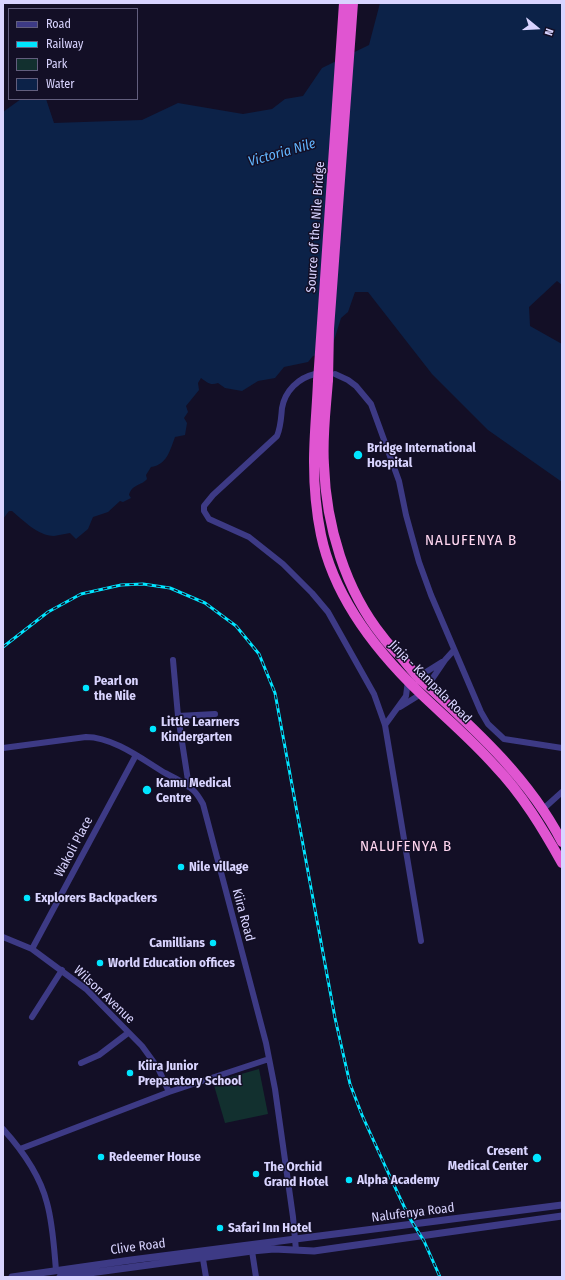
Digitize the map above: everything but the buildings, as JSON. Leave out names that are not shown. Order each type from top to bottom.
[{"type":"highway","name":"Source of the Nile Bridge","points":[[324,377],[344,3]]},
{"type":"highway","name":"Source of the Nile Bridge","points":[[324,377],[330,321],[353,3]]},
{"type":"highway","name":"Jinja - Kampala Road","points":[[324,377],[323,449],[330,524],[344,568],[360,601],[382,637],[418,677],[504,760],[542,810],[562,842]]},
{"type":"highway","name":"Jinja - Kampala Road","points":[[324,377],[314,462],[314,481],[324,545],[340,590],[374,643],[408,682],[496,766],[534,816],[562,863]]},
{"type":"street","points":[[422,941],[385,725],[374,694],[328,612],[312,593],[283,564],[249,537],[209,519],[204,511],[204,506],[225,483],[277,436],[280,428],[282,407],[286,396],[292,387],[307,376],[348,380],[356,386],[371,404],[399,481],[406,515],[419,562],[440,619],[481,712],[488,724],[504,740],[562,748]]},
{"type":"street","points":[[428,685],[445,660],[454,650]]},
{"type":"street","points":[[173,660],[178,716],[189,787]]},
{"type":"street","points":[[418,677],[445,660]]},
{"type":"street","points":[[385,725],[406,696],[408,682]]},
{"type":"street","points":[[396,710],[421,694]]},
{"type":"street","points":[[178,716],[215,714]]},
{"type":"street","name":"Kiira Road","points":[[3,748],[96,737],[136,755],[189,787],[198,796],[202,804],[266,1043],[279,1112],[296,1250]]},
{"type":"street","name":"Wakoli Place","points":[[32,949],[136,755]]},
{"type":"street","points":[[542,810],[562,792]]},
{"type":"street","name":"Wilson Avenue","points":[[3,938],[32,949],[86,989],[142,1046],[158,1068],[169,1092]]},
{"type":"street","points":[[32,1017],[62,970]]},
{"type":"street","points":[[82,1063],[99,1055],[128,1033]]},
{"type":"street","points":[[20,1149],[169,1092],[269,1059]]},
{"type":"street","points":[[3,1129],[20,1149],[37,1177],[47,1202],[53,1237],[56,1270]]},
{"type":"street","name":"Nalufenya Road","points":[[268,1243],[562,1206]]},
{"type":"street","name":"Nalufenya Road","points":[[274,1249],[314,1251],[562,1216]]},
{"type":"street","name":"Clive Road","points":[[60,1277],[268,1243]]},
{"type":"street","name":"Clive Road","points":[[12,1277],[56,1270],[274,1249]]},
{"type":"street","points":[[252,1252],[256,1277]]},
{"type":"street","points":[[202,1255],[206,1277]]},
{"type":"green space","points":[[259,1069],[268,1114],[225,1123],[213,1082]]},
{"type":"water","name":"Victoria Nile","points":[[380,3],[562,3],[562,285],[557,281],[529,307],[530,326],[562,344],[562,482],[488,430],[432,374],[368,292],[355,292],[348,312],[341,318],[332,347],[324,353],[313,356],[308,362],[284,367],[275,378],[258,381],[242,391],[225,388],[218,383],[211,384],[201,378],[198,383],[199,390],[186,406],[188,412],[184,418],[187,423],[185,435],[175,437],[164,460],[156,466],[151,467],[146,475],[147,479],[130,491],[129,495],[131,498],[123,502],[120,501],[108,512],[93,517],[88,529],[76,539],[70,533],[54,536],[42,533],[31,527],[12,511],[9,511],[3,519],[3,112],[20,100],[46,100],[54,123],[142,120],[178,103],[243,114],[272,109],[285,99],[303,96],[322,68],[369,45]]},
{"type":"railway","points":[[3,647],[48,612],[81,594],[121,585],[143,584],[170,588],[205,603],[236,626],[259,654],[275,693],[335,1018],[350,1084],[386,1168],[409,1217],[424,1241],[440,1277]]},
{"type":"place","name":"Bridge International Hospital","points":[[358,455]]},
{"type":"place","name":"Pearl on the Nile","points":[[86,688]]},
{"type":"place","name":"Little Learners Kindergarten","points":[[153,729]]},
{"type":"place","name":"Kamu Medical Centre","points":[[147,790]]},
{"type":"place","name":"Nile village","points":[[181,867]]},
{"type":"place","name":"Explorers Backpackers","points":[[27,898]]},
{"type":"place","name":"Camillians","points":[[213,943]]},
{"type":"place","name":"World Education offices","points":[[100,963]]},
{"type":"place","name":"Kiira Junior Preparatory School","points":[[130,1073]]},
{"type":"place","name":"Redeemer House","points":[[101,1157]]},
{"type":"place","name":"Cresent Medical Center","points":[[537,1158]]},
{"type":"place","name":"The Orchid Grand Hotel","points":[[256,1174]]},
{"type":"place","name":"Alpha Academy","points":[[349,1180]]},
{"type":"place","name":"Safari Inn Hotel","points":[[220,1228]]},
{"type":"district","name":"NALUFENYA B","points":[[471,541]]},
{"type":"district","name":"NALUFENYA B","points":[[406,847]]}]
